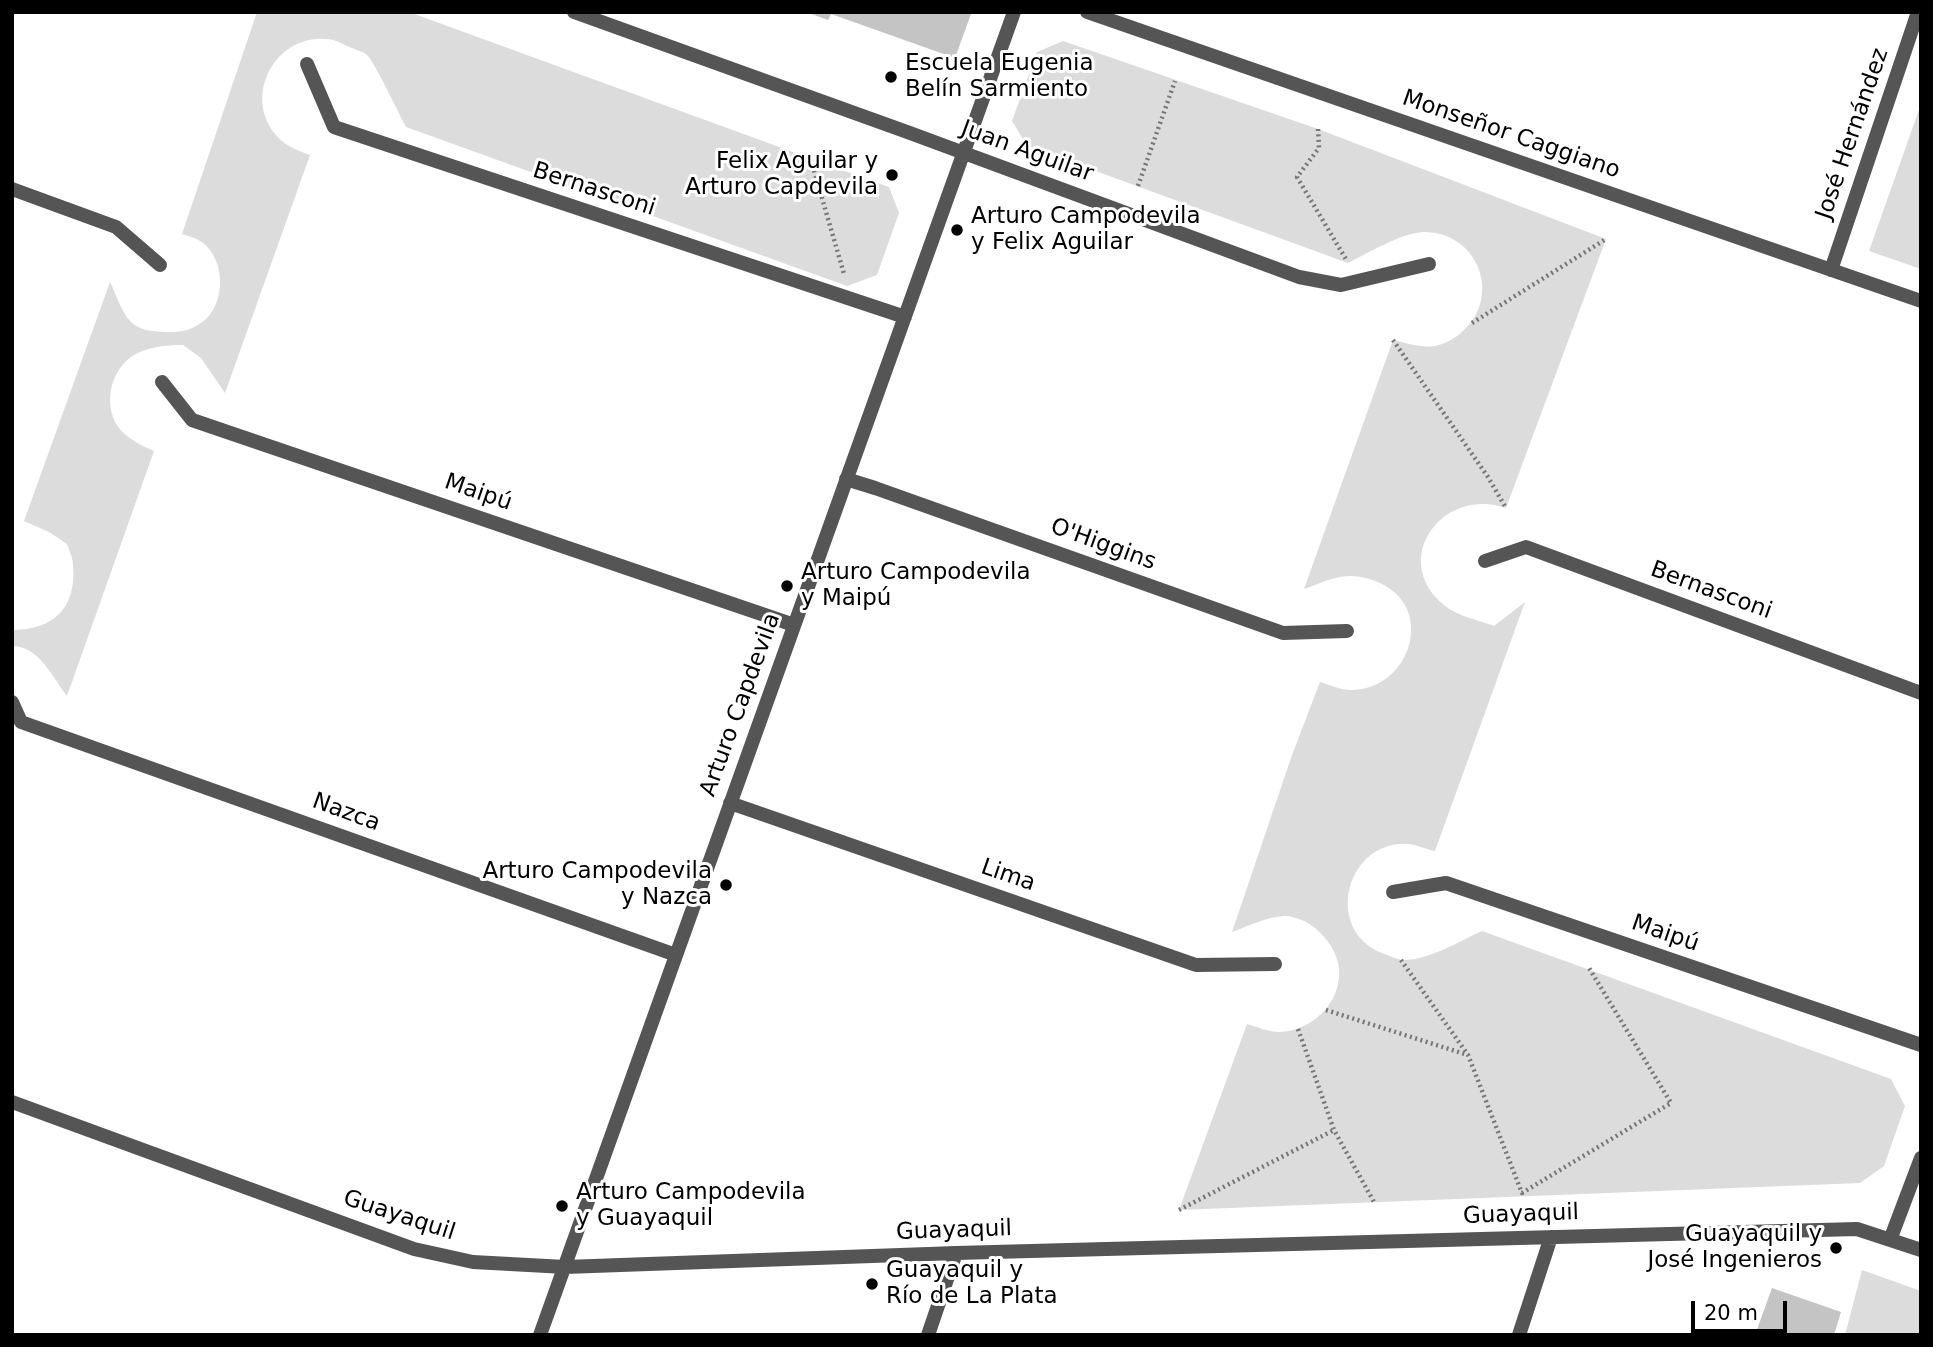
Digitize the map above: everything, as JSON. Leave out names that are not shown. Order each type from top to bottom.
[{"type":"street","name":"Juan Aguilar","points":[[574,12],[1299,277],[1340,285],[1429,264]]},
{"type":"street","name":"Arturo Capdevila","points":[[540,1335],[1014,12]]},
{"type":"street","name":"Monseñor Caggiano","points":[[1087,12],[1921,301]]},
{"type":"street","name":"José Hernández","points":[[1831,270],[1918,12]]},
{"type":"street","name":"Bernasconi","points":[[307,64],[334,127],[905,317]]},
{"type":"street","points":[[12,189],[116,227],[160,265]]},
{"type":"street","name":"Maipú","points":[[162,382],[192,420],[794,625]]},
{"type":"street","name":"O'Higgins","points":[[846,480],[1283,633],[1347,631]]},
{"type":"street","name":"Bernasconi","points":[[1485,561],[1526,547],[1921,693]]},
{"type":"street","name":"Nazca","points":[[12,702],[21,722],[676,954]]},
{"type":"street","name":"Lima","points":[[730,803],[1196,965],[1275,964]]},
{"type":"street","name":"Maipú","points":[[1394,892],[1446,883],[1921,1045]]},
{"type":"street","name":"Guayaquil","points":[[12,1102],[414,1249],[473,1262],[565,1268],[956,1253],[1857,1228],[1921,1250]]},
{"type":"street","points":[[1890,1240],[1921,1158]]},
{"type":"street","points":[[1519,1335],[1551,1237]]},
{"type":"street","points":[[928,1335],[956,1253]]},
{"type":"path","points":[[1138,186],[1175,81]]},
{"type":"path","points":[[1318,129],[1319,148],[1297,177],[1348,262]]},
{"type":"path","points":[[811,160],[847,286]]},
{"type":"path","points":[[1472,323],[1606,239]]},
{"type":"path","points":[[1392,340],[1488,477],[1506,508]]},
{"type":"path","points":[[1401,960],[1468,1055],[1522,1193],[1671,1103],[1589,968]]},
{"type":"path","points":[[1326,1010],[1468,1055]]},
{"type":"path","points":[[1298,1029],[1334,1130],[1374,1202]]},
{"type":"path","points":[[1179,1210],[1334,1130]]},
{"type":"shaded area","points":[[257,12],[409,12],[889,187],[899,213],[877,275],[847,286],[406,127],[375,67],[365,54],[330,39],[307,41],[289,48],[276,61],[267,76],[263,94],[264,112],[272,129],[286,144],[310,155],[225,393],[201,358],[183,345],[161,346],[140,352],[123,364],[113,381],[110,402],[115,422],[127,436],[154,451],[67,696],[38,657],[22,647],[12,646],[12,630],[40,626],[60,613],[67,604],[73,580],[73,562],[67,544],[24,521],[110,282],[127,317],[146,330],[169,332],[188,329],[206,319],[213,309],[220,286],[216,261],[202,242],[182,234]]},
{"type":"shaded area","points":[[1063,41],[1318,129],[1606,239],[1506,508],[1483,504],[1462,508],[1444,517],[1430,531],[1423,549],[1421,568],[1428,587],[1444,605],[1455,612],[1494,626],[1525,602],[1435,851],[1409,844],[1387,846],[1369,856],[1357,871],[1349,890],[1348,909],[1354,928],[1366,944],[1402,960],[1432,954],[1482,931],[1891,1079],[1905,1106],[1884,1166],[1860,1183],[1179,1210],[1247,1024],[1279,1032],[1303,1026],[1322,1013],[1336,993],[1339,981],[1337,959],[1327,941],[1312,926],[1294,917],[1284,916],[1232,932],[1292,755],[1320,682],[1347,690],[1371,687],[1388,677],[1401,664],[1408,647],[1411,629],[1408,612],[1399,596],[1382,584],[1362,577],[1345,576],[1304,589],[1393,340],[1435,346],[1454,338],[1475,316],[1481,300],[1482,284],[1470,253],[1458,242],[1442,234],[1423,232],[1405,236],[1348,263],[1027,146],[1012,121],[1037,52]]},
{"type":"shaded area","points":[[1921,104],[1921,269],[1869,251]]},
{"type":"shaded area","points":[[1862,1270],[1921,1291],[1921,1335],[1845,1335]]},
{"type":"building","points":[[806,12],[971,14],[955,58],[831,14],[828,20]]},
{"type":"building","points":[[1772,1288],[1841,1312],[1834,1335],[1755,1335]]},
{"type":"place","name":"Escuela Eugenia Belín Sarmiento","points":[[891,77]]},
{"type":"place","name":"Felix Aguilar y Arturo Capdevila","points":[[892,175]]},
{"type":"place","name":"Arturo Campodevila y Felix Aguilar","points":[[957,230]]},
{"type":"place","name":"Arturo Campodevila y Maipú","points":[[787,586]]},
{"type":"place","name":"Arturo Campodevila y Nazca","points":[[726,885]]},
{"type":"place","name":"Arturo Campodevila y Guayaquil","points":[[562,1206]]},
{"type":"place","name":"Guayaquil y José Ingenieros","points":[[1836,1248]]},
{"type":"place","name":"Guayaquil y Río de La Plata","points":[[872,1284]]}]
